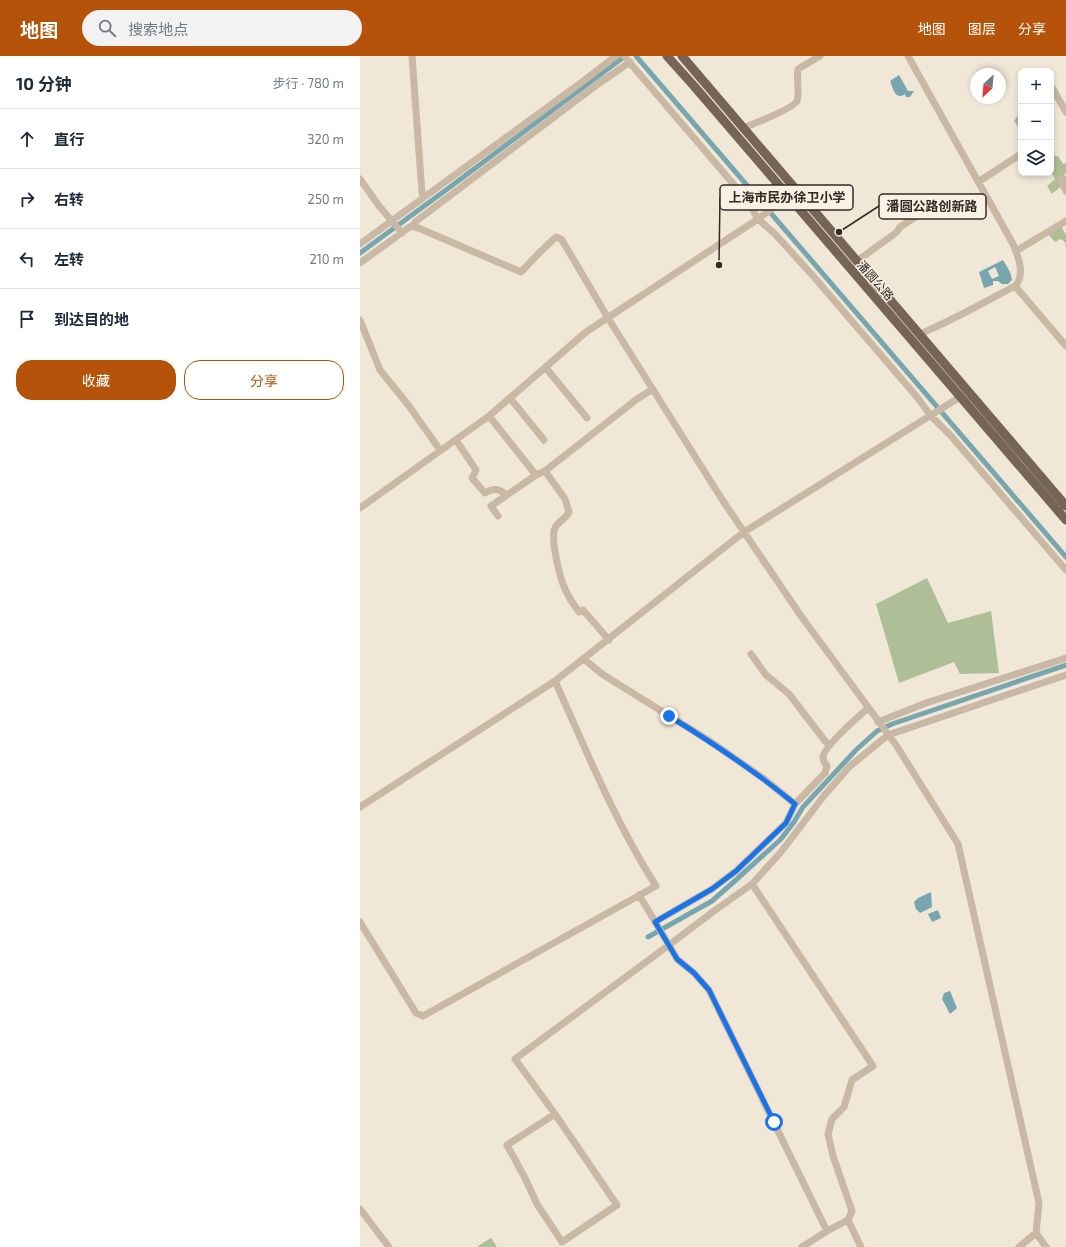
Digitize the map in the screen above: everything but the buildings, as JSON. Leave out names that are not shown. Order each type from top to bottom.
[{"type":"main road","name":"潘圆公路","points":[[667,56],[1066,520]]},
{"type":"main road","name":"潘圆公路","points":[[682,56],[1066,506]]},
{"type":"street","points":[[412,56],[422,193],[424,196]]},
{"type":"street","points":[[360,244],[616,56]]},
{"type":"street","points":[[743,128],[792,106],[797,98],[798,69],[819,56]]},
{"type":"street","points":[[908,56],[1016,251],[1020,264],[1021,277],[1015,286],[946,323],[920,334]]},
{"type":"street","points":[[414,227],[415,222],[598,84],[627,59],[747,200],[760,218],[814,277],[1066,570]]},
{"type":"street","points":[[1054,93],[1066,112]]},
{"type":"street","points":[[978,182],[1018,156]]},
{"type":"street","points":[[360,178],[401,232]]},
{"type":"street","points":[[1060,179],[1066,191]]},
{"type":"street","points":[[361,506],[489,416],[586,332],[760,218],[774,207],[785,193]]},
{"type":"street","points":[[857,261],[897,232],[900,227],[922,213]]},
{"type":"street","points":[[1016,251],[1066,221]]},
{"type":"street","points":[[360,263],[410,226],[521,272],[556,237],[562,240],[608,318],[723,501],[801,616],[896,745],[958,844],[1039,1203],[1036,1233],[1046,1247]]},
{"type":"street","points":[[1015,286],[1066,346]]},
{"type":"street","points":[[360,320],[380,370],[409,406],[440,450]]},
{"type":"street","points":[[546,368],[587,418]]},
{"type":"street","points":[[498,516],[491,506],[545,471],[637,399],[653,389]]},
{"type":"street","points":[[360,807],[554,681],[609,640],[744,532],[960,397]]},
{"type":"street","points":[[510,398],[544,440]]},
{"type":"street","points":[[489,416],[536,476]]},
{"type":"street","points":[[456,440],[476,470],[472,478],[485,494],[493,489],[498,489],[507,496]]},
{"type":"street","points":[[545,471],[565,499],[569,512],[567,517],[558,523],[553,535],[557,560],[565,590],[579,612],[583,610],[609,640]]},
{"type":"street","points":[[751,654],[766,675],[789,694],[825,741],[830,745]]},
{"type":"street","points":[[878,722],[926,703],[1066,658]]},
{"type":"street","points":[[584,659],[602,674],[714,744],[763,778],[795,804]]},
{"type":"street","points":[[555,1114],[507,1145],[537,1204],[562,1242],[617,1205],[555,1114],[515,1059],[714,910],[752,884],[781,852],[849,767],[888,734],[1066,675]]},
{"type":"street","points":[[360,922],[416,1013],[423,1016],[656,886],[639,860],[620,823],[554,681]]},
{"type":"street","points":[[655,922],[712,889],[736,871],[786,823],[795,804],[825,773],[827,766],[823,756],[830,745],[841,732],[868,708]]},
{"type":"street","points":[[752,884],[873,1066],[852,1080],[844,1107],[832,1119],[828,1134],[833,1156],[852,1211],[848,1220],[802,1247]]},
{"type":"street","points":[[639,895],[677,959],[694,973],[709,990],[827,1231]]},
{"type":"street","points":[[360,1209],[389,1247]]},
{"type":"street","points":[[848,1220],[861,1247]]},
{"type":"street","points":[[1019,1247],[1036,1233]]},
{"type":"green space","points":[[1018,115],[1018,126],[1014,121]]},
{"type":"green space","points":[[1054,154],[1055,156],[1058,156],[1063,164],[1066,163],[1066,173],[1064,174],[1066,177],[1066,185],[1065,183],[1052,194],[1047,186],[1055,179],[1054,176]]},
{"type":"green space","points":[[1061,226],[1066,235],[1066,248],[1065,242],[1061,239],[1055,242],[1049,235]]},
{"type":"green space","points":[[927,578],[948,623],[991,611],[999,673],[960,674],[954,662],[899,683],[876,604]]},
{"type":"green space","points":[[491,1238],[497,1247],[478,1246]]},
{"type":"water","points":[[899,75],[908,91],[914,91],[910,97],[906,97],[905,94],[899,96],[893,90],[890,81]]},
{"type":"water","points":[[1003,260],[1010,272],[1012,280],[1008,284],[993,281],[993,285],[984,288],[979,272]],"holes":[[[995,267],[999,276],[992,279],[988,271]]]},
{"type":"water","points":[[931,892],[932,907],[920,913],[916,909],[914,902],[918,898]]},
{"type":"water","points":[[938,910],[941,918],[932,922],[928,914]]},
{"type":"water","points":[[950,991],[957,1008],[950,1014],[942,999],[944,993]]},
{"type":"waterway","points":[[360,253],[625,56]]},
{"type":"waterway","points":[[636,56],[1066,557]]},
{"type":"waterway","points":[[648,937],[712,901],[737,879],[781,839],[803,807],[856,750],[877,731],[892,724],[1066,665]]},
{"type":"place","name":"潘圆公路创新路","points":[[839,232]]},
{"type":"place","name":"上海市民办徐卫小学","points":[[719,265]]},
{"type":"route","points":[[669,716],[708,740],[763,778],[795,804],[786,823],[736,871],[712,889],[655,922],[677,959],[694,973],[709,990],[774,1122]]}]
